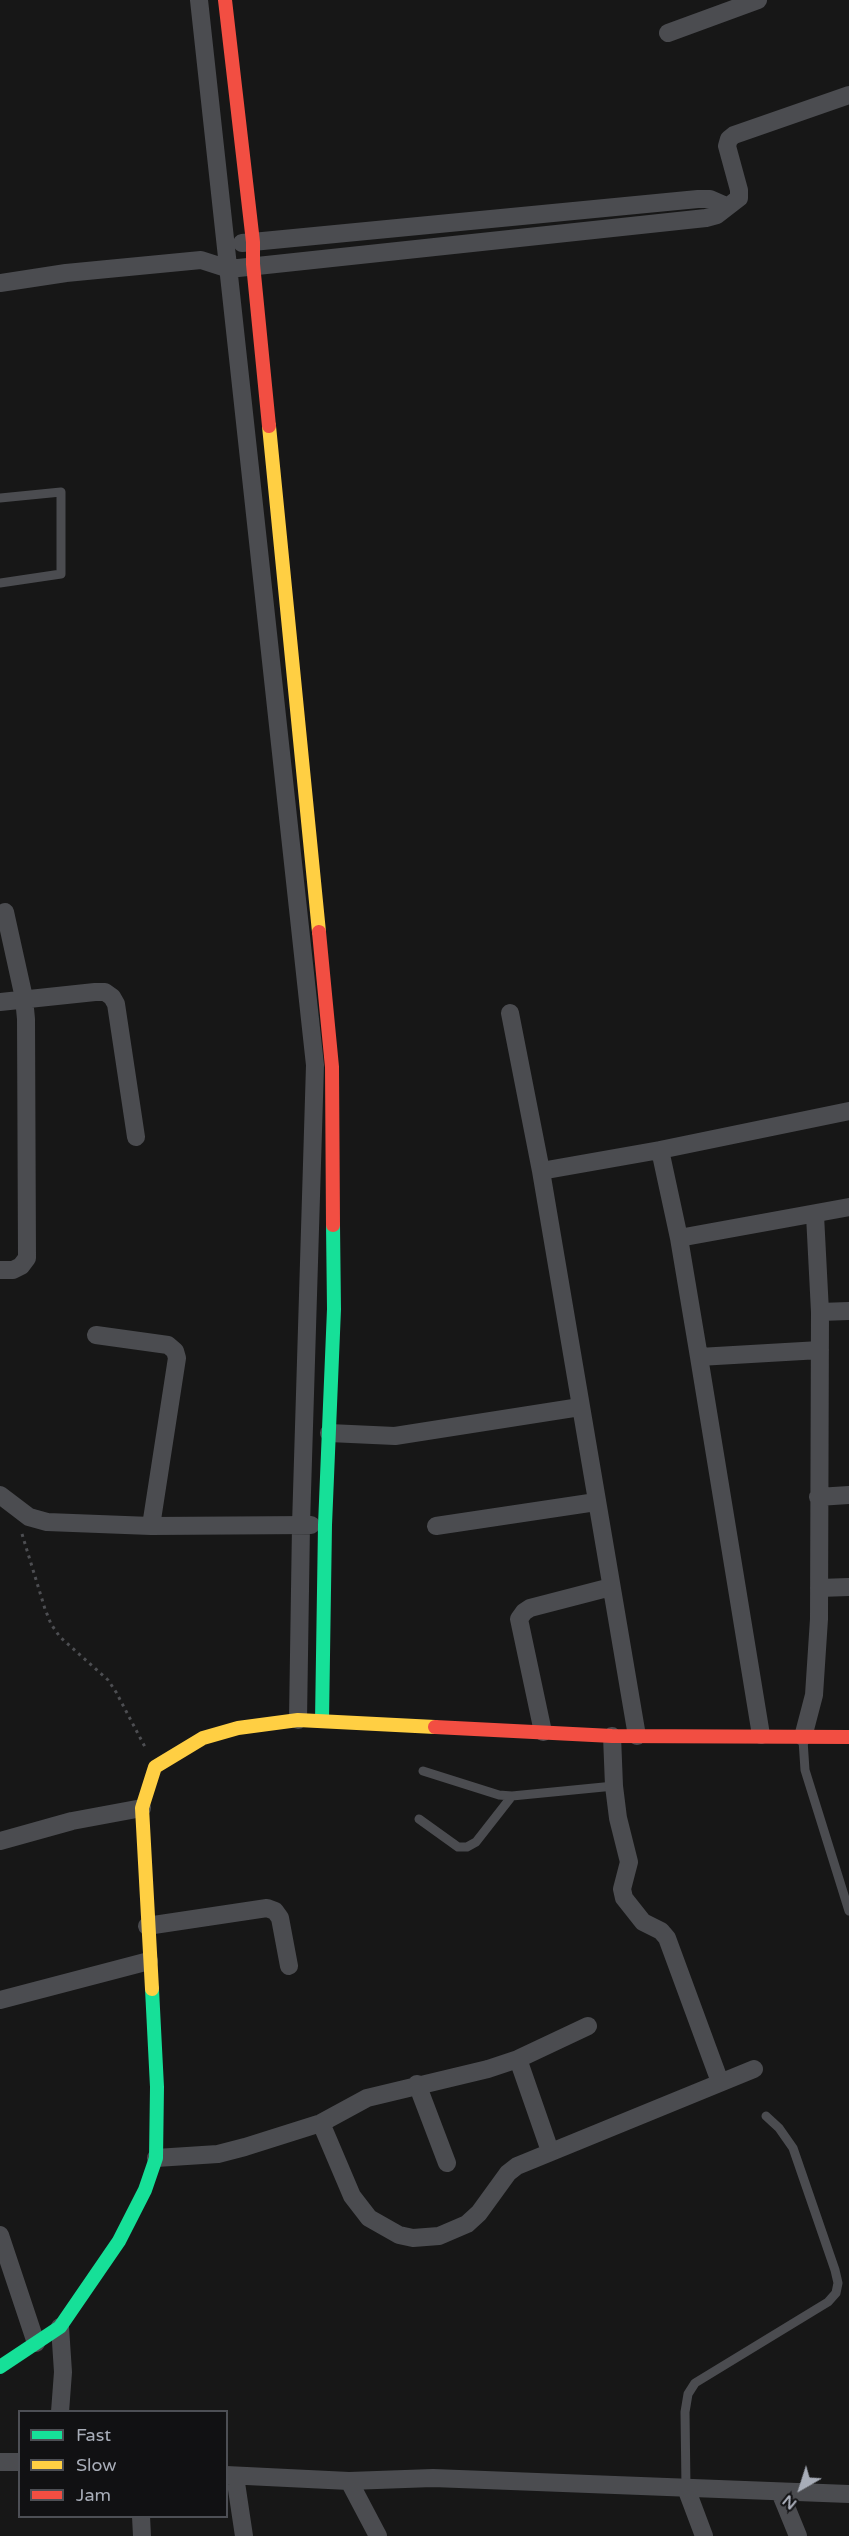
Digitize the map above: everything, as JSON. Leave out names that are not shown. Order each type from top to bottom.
[{"type":"street","points":[[199,0],[315,1065],[301,1525],[298,1720]]},
{"type":"street","points":[[225,0],[253,242],[253,264],[332,1066],[334,1309],[325,1525],[322,1721]]},
{"type":"street","points":[[668,33],[758,0]]},
{"type":"street","points":[[0,283],[66,273],[201,260],[229,268],[706,218],[717,215],[739,198],[727,146],[729,139],[734,135],[849,95]]},
{"type":"street","points":[[201,260],[226,244],[698,198],[710,199],[726,206]]},
{"type":"street","points":[[0,1270],[13,1270],[21,1266],[27,1258],[24,998],[5,912]]},
{"type":"street","points":[[0,1002],[95,992],[105,992],[112,997],[116,1004],[136,1137]]},
{"type":"street","points":[[510,1013],[541,1171],[636,1736]]},
{"type":"street","points":[[541,1171],[660,1150],[849,1111]]},
{"type":"street","points":[[660,1150],[679,1238],[761,1735]]},
{"type":"street","points":[[679,1238],[849,1207]]},
{"type":"street","points":[[803,1737],[814,1695],[819,1588],[820,1312],[815,1215]]},
{"type":"street","points":[[820,1312],[849,1311]]},
{"type":"street","points":[[96,1335],[168,1345],[175,1351],[177,1358],[151,1526]]},
{"type":"street","points":[[699,1357],[819,1350]]},
{"type":"street","points":[[329,1433],[395,1436],[580,1407]]},
{"type":"street","points":[[0,1495],[29,1517],[47,1522],[151,1526],[325,1525]]},
{"type":"street","points":[[818,1497],[849,1495]]},
{"type":"street","points":[[436,1526],[596,1502]]},
{"type":"street","points":[[543,1732],[519,1619],[530,1608],[610,1587]]},
{"type":"street","points":[[819,1588],[849,1587]]},
{"type":"street","points":[[0,2367],[60,2327],[119,2241],[146,2190],[156,2158],[157,2088],[142,1808],[155,1767],[203,1738],[238,1728],[298,1720],[612,1736],[849,1737]]},
{"type":"street","points":[[612,1736],[618,1818],[629,1862],[622,1889],[624,1898],[636,1916],[661,1931],[667,1938],[720,2082]]},
{"type":"street","points":[[0,1842],[72,1821],[142,1808]]},
{"type":"street","points":[[147,1926],[267,1908],[275,1911],[280,1918],[289,1966]]},
{"type":"street","points":[[0,2000],[149,1961]]},
{"type":"street","points":[[156,2158],[218,2154],[321,2122],[367,2098],[417,2084],[468,2074],[518,2059],[588,2026]]},
{"type":"street","points":[[518,2059],[550,2151]]},
{"type":"street","points":[[321,2122],[352,2196],[360,2209],[386,2229],[413,2238],[440,2236],[467,2224],[479,2213],[508,2173],[550,2151],[754,2068]]},
{"type":"street","points":[[417,2084],[447,2163]]},
{"type":"street","points":[[0,2235],[36,2343]]},
{"type":"street","points":[[60,2327],[63,2373],[60,2410]]},
{"type":"street","points":[[0,2462],[18,2462]]},
{"type":"street","points":[[244,2536],[231,2475],[349,2481],[433,2478],[849,2494]]},
{"type":"street","points":[[349,2481],[378,2536]]},
{"type":"street","points":[[686,2488],[704,2536]]},
{"type":"street","points":[[780,2492],[798,2536]]},
{"type":"street","points":[[141,2518],[142,2536]]},
{"type":"lane","points":[[0,498],[61,492],[61,574],[0,583]]},
{"type":"lane","points":[[803,1737],[805,1770],[849,1911]]},
{"type":"lane","points":[[423,1771],[499,1795],[512,1796],[614,1786]]},
{"type":"lane","points":[[419,1819],[458,1846],[467,1847],[476,1842],[512,1796]]},
{"type":"lane","points":[[686,2488],[685,2412],[688,2394],[695,2383],[828,2302],[836,2292],[838,2283],[793,2148],[779,2128],[766,2115]]},
{"type":"path","points":[[15,1508],[51,1624],[60,1637],[96,1668],[116,1692],[155,1767]]},
{"type":"traffic: fast","points":[[322,1721],[325,1525],[334,1309],[333,1225]]},
{"type":"traffic: fast","points":[[0,2367],[60,2327],[119,2241],[145,2190],[156,2158],[157,2087],[152,1989]]},
{"type":"traffic: slow","points":[[269,426],[319,932]]},
{"type":"traffic: slow","points":[[152,1989],[142,1808],[155,1767],[203,1738],[238,1728],[298,1720],[435,1727]]},
{"type":"traffic: jam","points":[[225,0],[253,242],[253,264],[269,426]]},
{"type":"traffic: jam","points":[[319,932],[332,1067],[333,1225]]},
{"type":"traffic: jam","points":[[435,1727],[612,1736],[849,1737]]}]
